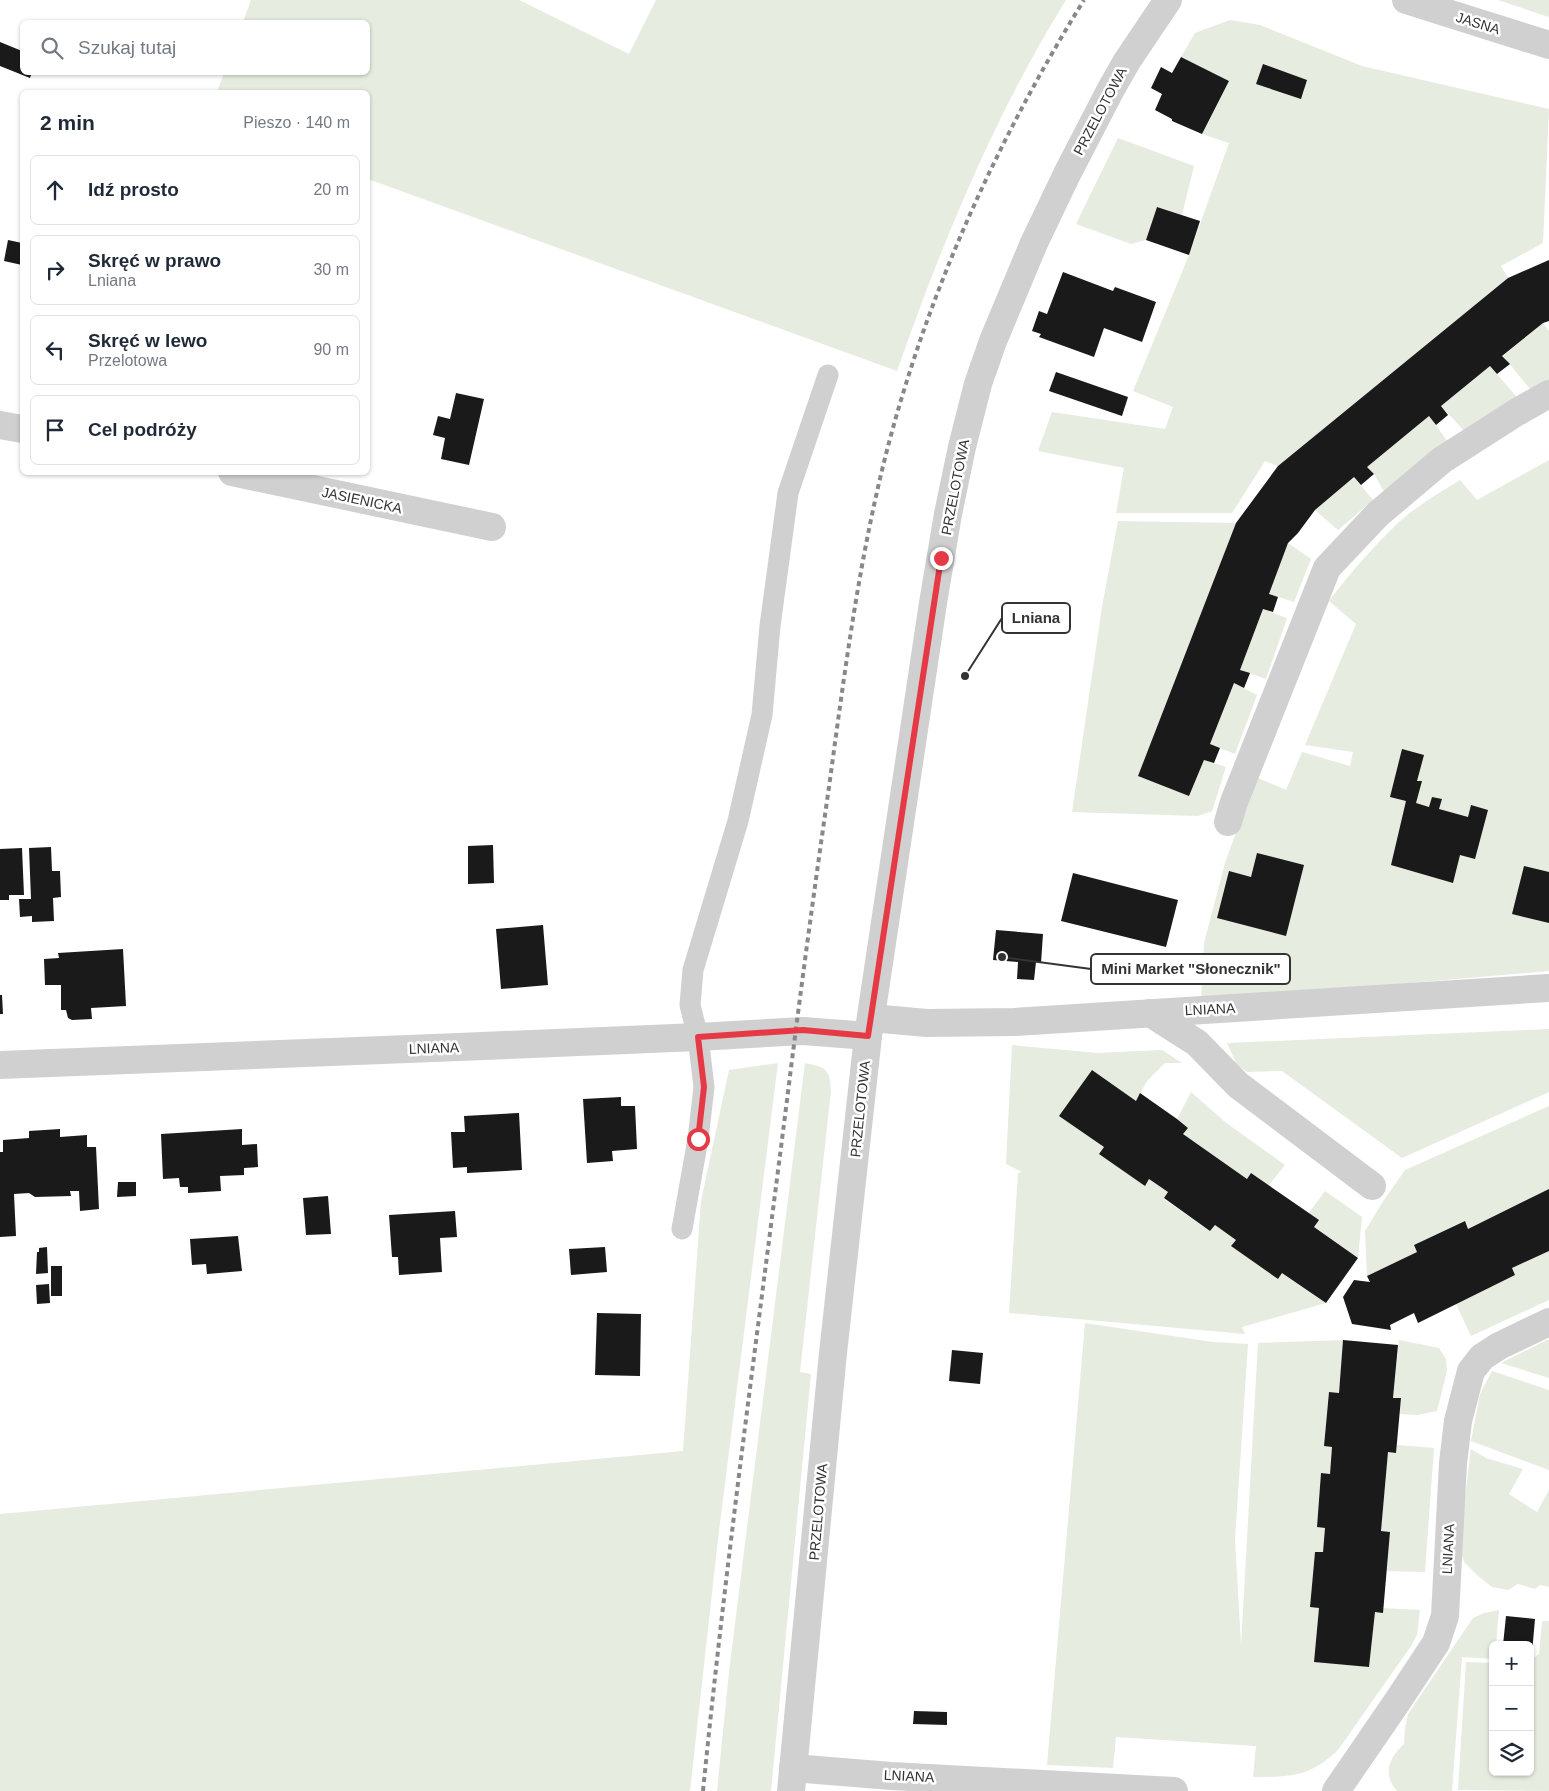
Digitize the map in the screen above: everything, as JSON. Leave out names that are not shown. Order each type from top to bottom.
[{"type":"street","name":"PRZELOTOWA","points":[[792,1780],[833,1353],[870,1027],[935,594],[954,487],[972,406],[993,342],[1034,243],[1111,89],[1127,61],[1168,0]]},
{"type":"street","points":[[1127,61],[1160,18],[1182,0]]},
{"type":"street","name":"JASNA","points":[[1407,0],[1549,45]]},
{"type":"street","points":[[1228,822],[1234,802],[1327,568],[1378,514],[1442,460],[1549,394]]},
{"type":"street","points":[[0,425],[20,429]]},
{"type":"street","name":"JASIENICKA","points":[[246,475],[492,527]]},
{"type":"street","name":"LNIANA","points":[[0,1065],[698,1037],[927,1023],[1014,1022],[1549,988]]},
{"type":"street","points":[[1150,1013],[1197,1043],[1238,1085],[1372,1186]]},
{"type":"street","name":"LNIANA","points":[[1336,1791],[1436,1643],[1445,1616],[1453,1463],[1458,1421],[1471,1371],[1482,1357],[1499,1346],[1549,1322]]},
{"type":"street","name":"LNIANA","points":[[792,1780],[891,1776],[1174,1791]]},
{"type":"lane","points":[[682,1229],[698,1139],[704,1087],[698,1037],[690,1005],[692,970],[738,821],[762,715],[770,626],[788,494],[828,375]]},
{"type":"shaded area","points":[[251,0],[519,0],[629,54],[656,0],[1066,0],[1016,89],[971,181],[932,275],[897,371],[370,180],[370,90],[218,90],[223,75],[370,75],[370,20],[244,20]]},
{"type":"shaded area","points":[[1498,0],[1549,0],[1549,17]]},
{"type":"shaded area","points":[[1230,20],[1260,25],[1362,66],[1549,109],[1543,243],[1501,266],[1508,278],[1278,466],[1265,461],[1232,513],[1116,513],[1124,468],[1038,451],[1052,412],[1165,429],[1173,407],[1133,391],[1189,255],[1229,143],[1202,134],[1229,81],[1181,57],[1195,33]]},
{"type":"shaded area","points":[[1118,138],[1194,166],[1182,215],[1157,207],[1146,240],[1131,244],[1076,224]]},
{"type":"shaded area","points":[[1543,323],[1549,331],[1549,385],[1535,395],[1503,356]]},
{"type":"shaded area","points":[[1490,366],[1520,401],[1470,437],[1441,406]]},
{"type":"shaded area","points":[[1429,416],[1453,449],[1386,495],[1374,474],[1367,467]]},
{"type":"shaded area","points":[[1549,460],[1549,971],[1201,1001],[1204,943],[1225,863],[1256,777],[1286,790],[1302,752],[1350,766],[1353,752],[1305,745],[1356,624],[1329,601],[1371,550],[1399,522],[1436,495],[1460,480],[1477,500]]},
{"type":"shaded area","points":[[1354,477],[1373,500],[1338,530],[1315,510]]},
{"type":"shaded area","points":[[1118,521],[1236,523],[1139,776],[1189,796],[1204,760],[1226,767],[1212,811],[1198,816],[1072,812],[1102,607]]},
{"type":"shaded area","points":[[1288,543],[1311,559],[1294,602],[1269,594]]},
{"type":"shaded area","points":[[1263,609],[1287,618],[1266,679],[1240,670]]},
{"type":"shaded area","points":[[1234,683],[1257,695],[1235,754],[1210,744]]},
{"type":"shaded area","points":[[1549,1029],[1549,1092],[1402,1158],[1282,1071],[1247,1072],[1237,1065],[1227,1043]]},
{"type":"shaded area","points":[[1012,1045],[1097,1053],[1162,1050],[1182,1063],[1165,1063],[1147,1081],[1136,1101],[1092,1070],[1060,1116],[1104,1147],[1099,1154],[1145,1185],[1149,1179],[1168,1192],[1164,1199],[1210,1231],[1215,1225],[1236,1240],[1231,1246],[1278,1279],[1282,1273],[1326,1303],[1242,1327],[1245,1334],[1009,1313],[1018,1173],[1022,1172],[1006,1164]]},
{"type":"shaded area","points":[[778,1063],[718,1539],[690,1791],[0,1791],[0,1514],[683,1451],[701,1201],[729,1070]]},
{"type":"shaded area","points":[[805,1063],[826,1070],[831,1091],[800,1372],[811,1374],[771,1791],[717,1791],[729,1672]]},
{"type":"shaded area","points":[[1191,1092],[1225,1122],[1285,1165],[1269,1185],[1251,1173],[1247,1179],[1183,1134],[1188,1128],[1177,1119]]},
{"type":"shaded area","points":[[1549,1106],[1549,1189],[1468,1229],[1464,1221],[1414,1245],[1417,1252],[1367,1276],[1365,1231],[1405,1170]]},
{"type":"shaded area","points":[[1325,1191],[1362,1217],[1358,1258],[1314,1227],[1309,1213]]},
{"type":"shaded area","points":[[1549,1251],[1549,1300],[1471,1336],[1456,1304],[1515,1275],[1512,1268]]},
{"type":"shaded area","points":[[1085,1323],[1213,1342],[1248,1344],[1235,1539],[1241,1646],[1258,1343],[1343,1340],[1339,1393],[1329,1392],[1324,1446],[1332,1447],[1330,1474],[1321,1473],[1317,1527],[1325,1528],[1323,1552],[1315,1552],[1310,1606],[1319,1608],[1314,1661],[1369,1667],[1375,1612],[1383,1608],[1420,1610],[1417,1635],[1411,1646],[1338,1750],[1318,1766],[1289,1776],[1253,1777],[1256,1746],[1116,1737],[1113,1768],[1047,1765]]},
{"type":"shaded area","points":[[1549,1339],[1549,1378],[1501,1363]]},
{"type":"shaded area","points":[[1399,1340],[1439,1348],[1446,1359],[1447,1371],[1437,1411],[1417,1415],[1400,1414],[1401,1398],[1393,1398]]},
{"type":"shaded area","points":[[1492,1371],[1549,1390],[1549,1470],[1471,1441],[1480,1394]]},
{"type":"shaded area","points":[[1397,1445],[1434,1448],[1425,1572],[1387,1571],[1390,1532],[1381,1531],[1388,1452],[1396,1453]]},
{"type":"shaded area","points":[[1471,1449],[1486,1458],[1523,1469],[1509,1494],[1537,1512],[1549,1490],[1549,1587],[1540,1585],[1535,1589],[1518,1584],[1508,1590],[1492,1587],[1464,1562],[1459,1546]]},
{"type":"shaded area","points":[[1499,1610],[1496,1641],[1489,1641],[1489,1659],[1462,1657],[1452,1791],[1397,1791],[1392,1785],[1389,1766],[1394,1755],[1404,1744],[1408,1714],[1473,1618],[1484,1613]]},
{"type":"shaded area","points":[[1542,1621],[1549,1621],[1549,1791],[1458,1790],[1466,1662],[1489,1663],[1489,1776],[1534,1776],[1534,1658],[1539,1654]]},
{"type":"building","points":[[0,42],[20,50],[20,74],[0,66]]},
{"type":"building","points":[[1181,57],[1229,81],[1202,134],[1172,121],[1172,119],[1155,110],[1162,94],[1151,88],[1161,67],[1172,73]]},
{"type":"building","points":[[1263,64],[1307,80],[1301,99],[1256,84]]},
{"type":"building","points":[[1157,207],[1200,221],[1189,255],[1146,240]]},
{"type":"building","points":[[8,240],[20,243],[20,265],[4,261]]},
{"type":"building","points":[[1549,260],[1549,321],[1543,323],[1502,356],[1510,364],[1497,374],[1490,366],[1441,406],[1448,415],[1436,425],[1429,416],[1367,467],[1374,474],[1361,485],[1354,477],[1315,510],[1288,543],[1269,594],[1278,597],[1273,612],[1263,609],[1240,670],[1250,673],[1244,688],[1234,683],[1210,744],[1220,748],[1214,763],[1204,760],[1189,796],[1138,776],[1236,523],[1278,466],[1508,278]]},
{"type":"building","points":[[1063,272],[1113,291],[1115,287],[1156,302],[1142,342],[1104,328],[1094,357],[1039,337],[1041,334],[1032,331],[1039,311],[1047,314]]},
{"type":"building","points":[[1056,372],[1128,397],[1122,416],[1049,391]]},
{"type":"building","points":[[456,393],[484,399],[469,465],[441,459],[445,438],[433,435],[438,416],[450,419]]},
{"type":"building","points":[[1402,749],[1424,755],[1417,781],[1422,781],[1416,803],[1429,807],[1432,797],[1442,799],[1439,809],[1468,817],[1471,805],[1488,810],[1475,859],[1460,855],[1453,883],[1391,865],[1406,801],[1390,797]]},
{"type":"building","points":[[493,845],[494,883],[468,884],[468,846]]},
{"type":"building","points":[[51,847],[52,871],[60,871],[61,897],[53,898],[54,921],[32,922],[32,916],[20,917],[19,899],[31,899],[29,848]]},
{"type":"building","points":[[22,848],[24,895],[9,895],[9,900],[0,900],[0,849]]},
{"type":"building","points":[[1257,853],[1304,865],[1286,936],[1217,918],[1229,871],[1251,877]]},
{"type":"building","points":[[1524,866],[1549,872],[1549,923],[1512,914]]},
{"type":"building","points":[[1073,873],[1178,900],[1166,947],[1061,921]]},
{"type":"building","points":[[543,925],[548,985],[501,989],[496,929]]},
{"type":"building","points":[[996,930],[1043,934],[1041,963],[1036,962],[1034,980],[1017,979],[1018,962],[993,960]]},
{"type":"building","points":[[123,949],[126,1006],[91,1008],[92,1019],[72,1020],[68,1018],[66,1010],[61,1010],[61,985],[45,985],[44,959],[59,958],[58,953]]},
{"type":"building","points":[[0,995],[2,995],[3,1014],[0,1014]]},
{"type":"building","points":[[1092,1070],[1136,1101],[1140,1093],[1177,1119],[1188,1128],[1183,1134],[1247,1179],[1251,1173],[1319,1220],[1314,1227],[1358,1258],[1326,1303],[1282,1273],[1278,1279],[1231,1246],[1236,1240],[1215,1225],[1210,1231],[1164,1198],[1168,1192],[1149,1179],[1145,1186],[1099,1154],[1104,1147],[1059,1116]]},
{"type":"building","points":[[621,1097],[621,1106],[635,1106],[637,1149],[612,1151],[613,1161],[587,1163],[583,1099]]},
{"type":"building","points":[[519,1113],[522,1170],[467,1173],[467,1167],[453,1168],[451,1132],[465,1132],[464,1116]]},
{"type":"building","points":[[60,1129],[60,1137],[87,1135],[87,1147],[96,1147],[99,1209],[80,1211],[79,1191],[70,1191],[71,1196],[35,1197],[29,1193],[14,1194],[16,1236],[0,1237],[0,1152],[3,1152],[3,1140],[29,1138],[29,1131]]},
{"type":"building","points":[[242,1129],[242,1145],[257,1144],[258,1167],[244,1168],[244,1175],[220,1176],[221,1191],[188,1193],[188,1187],[180,1187],[179,1178],[163,1179],[161,1134]]},
{"type":"building","points":[[118,1182],[136,1182],[136,1196],[117,1197]]},
{"type":"building","points":[[1549,1189],[1549,1251],[1512,1268],[1515,1275],[1418,1323],[1414,1313],[1390,1325],[1391,1330],[1352,1324],[1343,1297],[1354,1280],[1370,1282],[1367,1276],[1417,1252],[1414,1245],[1465,1221],[1468,1229]]},
{"type":"building","points":[[328,1196],[331,1234],[306,1235],[303,1198]]},
{"type":"building","points":[[455,1211],[457,1237],[440,1238],[442,1272],[399,1275],[398,1257],[392,1257],[389,1215]]},
{"type":"building","points":[[238,1236],[242,1271],[207,1274],[206,1264],[192,1265],[190,1239]]},
{"type":"building","points":[[47,1247],[48,1273],[36,1274],[37,1252],[39,1252],[39,1248]]},
{"type":"building","points":[[605,1247],[607,1272],[571,1275],[569,1249]]},
{"type":"building","points":[[51,1266],[62,1266],[62,1296],[51,1296]]},
{"type":"building","points":[[49,1284],[50,1303],[37,1304],[36,1285]]},
{"type":"building","points":[[597,1313],[641,1314],[640,1376],[595,1375]]},
{"type":"building","points":[[1343,1340],[1398,1345],[1393,1398],[1401,1398],[1396,1453],[1388,1452],[1381,1531],[1390,1532],[1383,1613],[1375,1612],[1369,1667],[1314,1662],[1319,1608],[1310,1607],[1315,1552],[1323,1552],[1325,1528],[1317,1527],[1321,1473],[1330,1474],[1332,1447],[1324,1446],[1329,1392],[1339,1393]]},
{"type":"building","points":[[952,1350],[983,1353],[980,1384],[949,1381]]},
{"type":"building","points":[[1506,1616],[1535,1619],[1533,1641],[1503,1641]]},
{"type":"building","points":[[914,1711],[947,1712],[947,1725],[913,1724]]},
{"type":"railway","points":[[703,1791],[732,1531],[807,943],[852,622],[875,499],[902,398],[921,338],[943,279],[993,165],[1052,54],[1084,0]]},
{"type":"place","name":"Lniana","points":[[965,676]]},
{"type":"place","name":"Mini Market \"Słonecznik\"","points":[[1002,957]]},
{"type":"route","points":[[698,1139],[704,1087],[698,1037],[803,1030],[868,1036],[941,558]]}]
